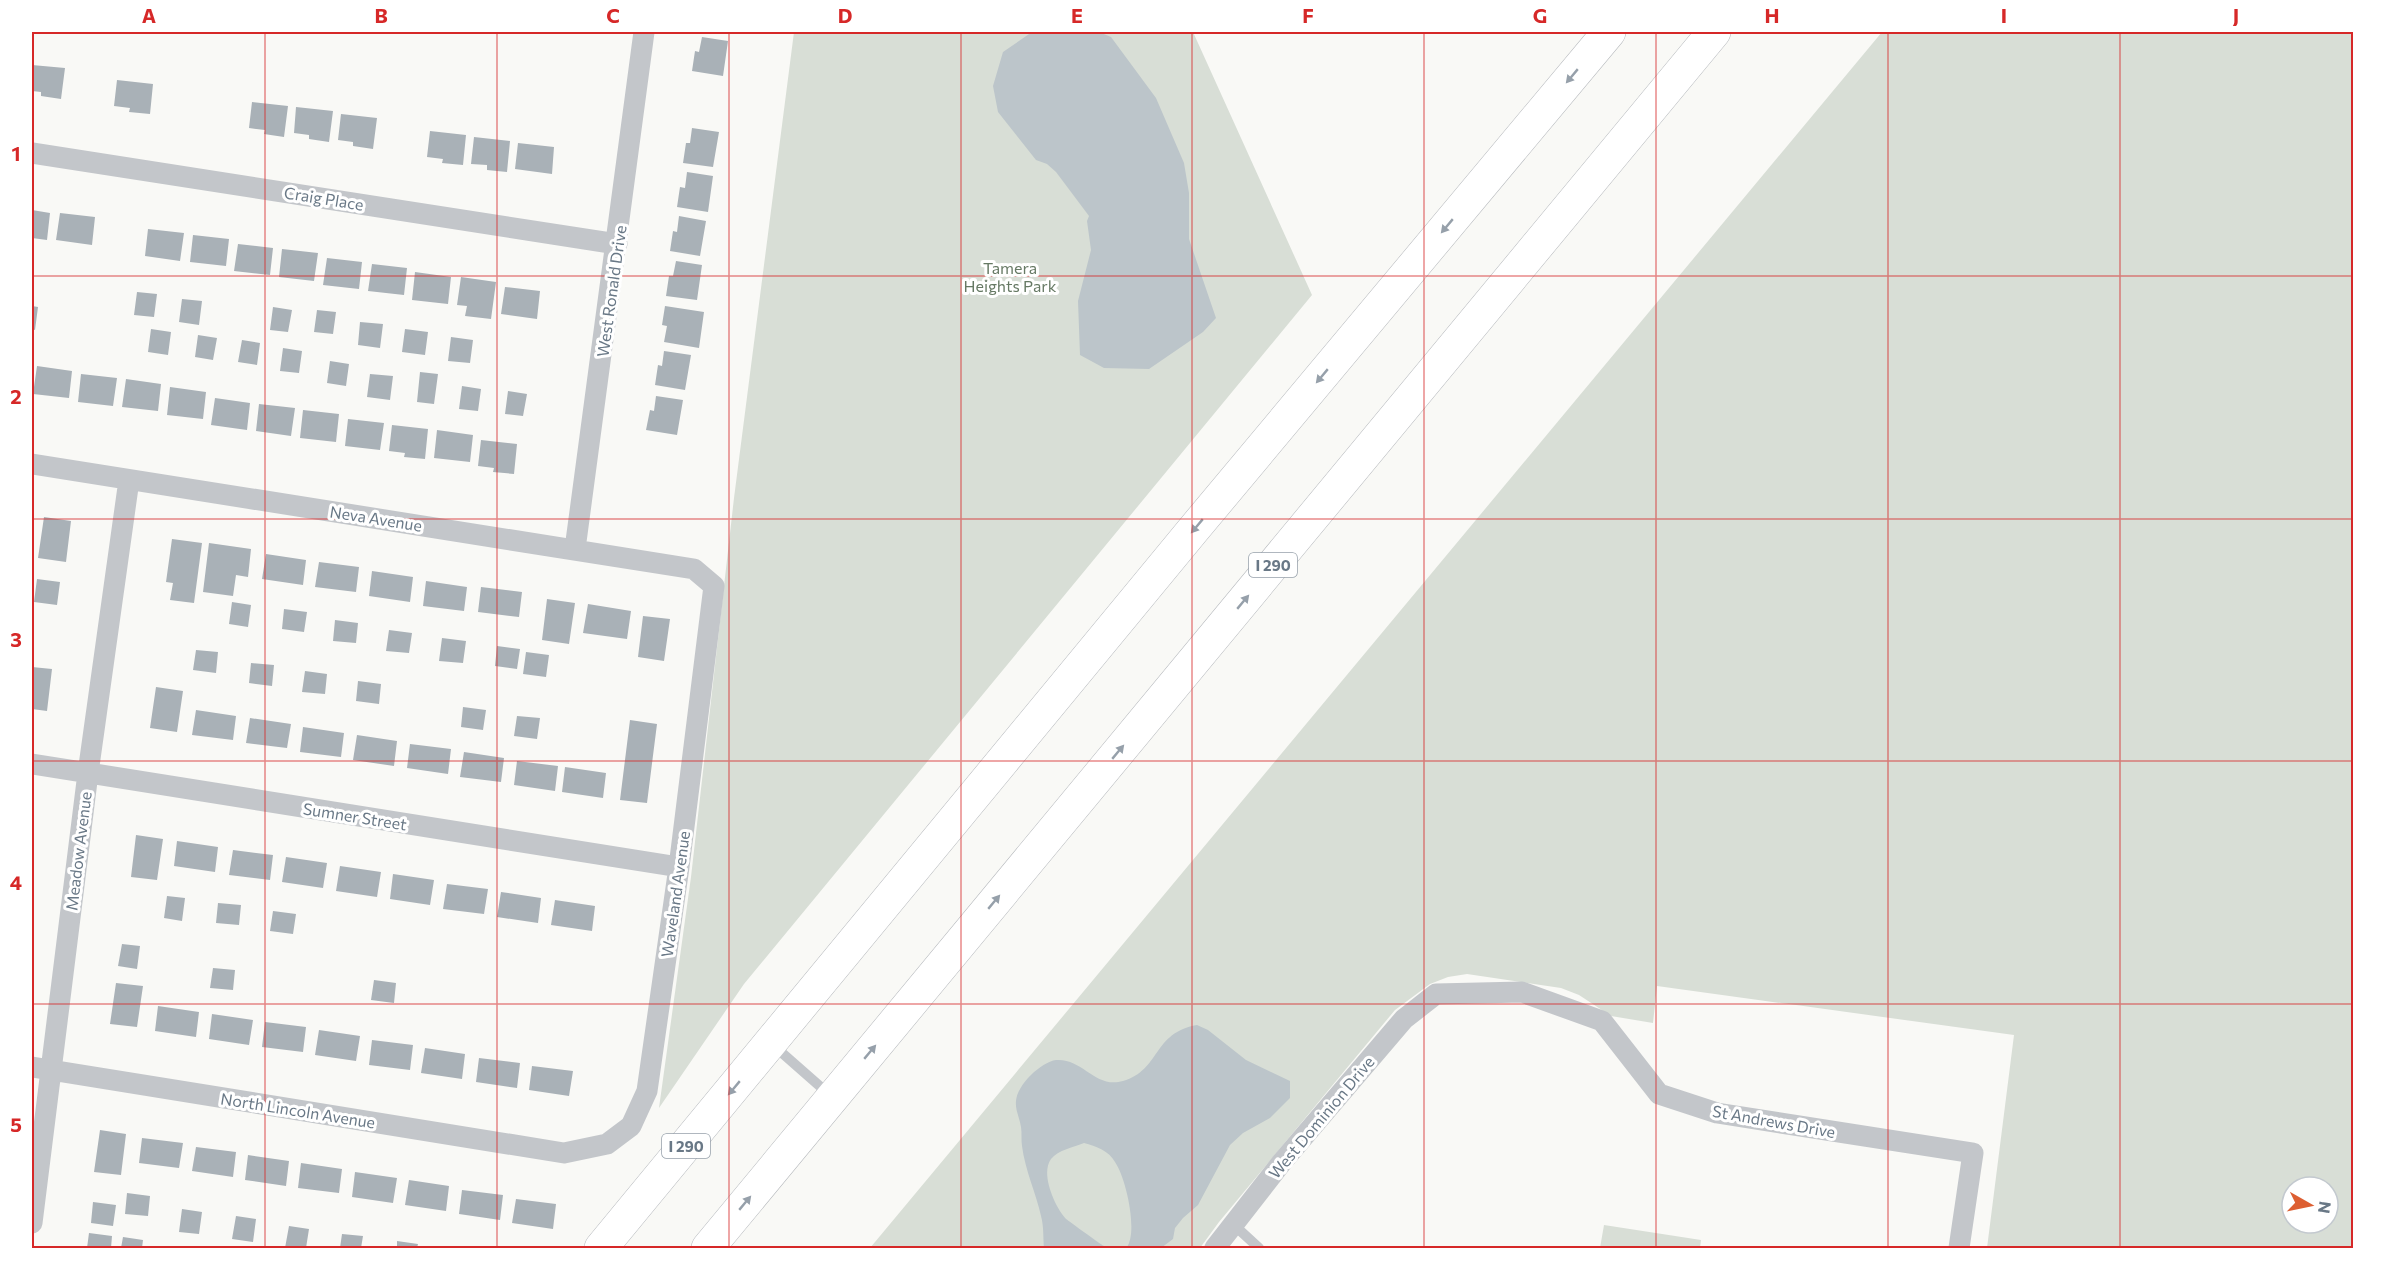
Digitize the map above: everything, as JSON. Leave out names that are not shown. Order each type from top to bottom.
[{"type":"highway","name":"I 290","points":[[601,1248],[1193,530],[1609,32]]},
{"type":"highway","name":"I 290","points":[[708,1248],[1714,32]]},
{"type":"street","name":"West Ronald Drive","points":[[575,549],[644,32]]},
{"type":"street","name":"Craig Place","points":[[32,153],[617,244]]},
{"type":"street","name":"Neva Avenue","points":[[32,464],[694,569],[714,586]]},
{"type":"street","name":"Meadow Avenue","points":[[32,1223],[41,1069],[88,773],[129,480]]},
{"type":"street","name":"Waveland Avenue","points":[[564,1153],[607,1144],[631,1126],[647,1091],[679,867],[714,586]]},
{"type":"street","name":"Sumner Street","points":[[32,764],[679,867]]},
{"type":"street","name":"St Andrews Drive","points":[[1436,994],[1522,992],[1602,1021],[1659,1094],[1717,1113],[1973,1153],[1959,1248]]},
{"type":"street","name":"West Dominion Drive","points":[[1215,1248],[1282,1162],[1404,1019],[1436,994]]},
{"type":"street","name":"North Lincoln Avenue","points":[[41,1069],[564,1153]]},
{"type":"lane","points":[[771,1043],[832,1098]]},
{"type":"lane","points":[[1234,1225],[1258,1248]]},
{"type":"green space","name":"Tamera Heights Park","points":[[794,32],[1193,32],[1312,295],[744,984],[659,1108],[691,877],[734,498]]},
{"type":"green space","points":[[1882,32],[2353,32],[2353,1248],[1987,1248],[2014,1035],[1657,986],[1653,1023],[1611,1016],[1579,995],[1561,988],[1467,974],[1448,977],[1430,984],[1395,1010],[1200,1248],[870,1248]]},
{"type":"green space","points":[[1604,1225],[1701,1240],[1700,1248],[1600,1248]]},
{"type":"shaded area","points":[[1032,32],[1099,32],[1111,37],[1156,98],[1184,163],[1189,193],[1189,239],[1216,318],[1203,332],[1149,369],[1104,368],[1080,355],[1078,301],[1091,250],[1087,221],[1089,216],[1056,172],[1047,164],[1036,160],[998,112],[993,86],[1003,52]]},
{"type":"shaded area","points":[[1197,1025],[1208,1030],[1246,1060],[1290,1081],[1290,1098],[1270,1118],[1243,1133],[1230,1145],[1198,1205],[1175,1228],[1173,1239],[1161,1248],[1120,1248],[1127,1247],[1130,1239],[1131,1217],[1123,1180],[1115,1162],[1106,1152],[1084,1143],[1058,1153],[1051,1159],[1047,1173],[1050,1190],[1057,1207],[1066,1219],[1110,1248],[1044,1248],[1042,1220],[1023,1155],[1021,1127],[1016,1108],[1017,1095],[1021,1088],[1037,1070],[1056,1060],[1074,1064],[1105,1081],[1123,1081],[1144,1069],[1164,1043],[1182,1029]]},
{"type":"building","points":[[702,37],[728,41],[723,76],[692,71],[695,51],[699,52]]},
{"type":"building","points":[[32,65],[65,68],[61,99],[41,96],[41,92],[32,91]]},
{"type":"building","points":[[117,80],[153,84],[150,114],[129,112],[130,108],[114,106]]},
{"type":"building","points":[[252,102],[288,106],[284,137],[264,134],[265,130],[249,128]]},
{"type":"building","points":[[296,107],[333,111],[329,142],[309,139],[309,135],[294,133]]},
{"type":"building","points":[[341,114],[377,118],[373,149],[353,146],[353,142],[338,140]]},
{"type":"building","points":[[692,128],[719,132],[713,167],[683,163],[686,143],[690,143]]},
{"type":"building","points":[[430,131],[466,135],[463,165],[442,163],[443,159],[427,157]]},
{"type":"building","points":[[474,137],[510,141],[507,172],[487,170],[487,165],[471,164]]},
{"type":"building","points":[[518,143],[554,147],[552,174],[515,169]]},
{"type":"building","points":[[687,172],[713,176],[708,212],[677,207],[680,187],[685,188]]},
{"type":"building","points":[[32,210],[50,213],[47,240],[32,238]]},
{"type":"building","points":[[60,213],[95,217],[92,245],[56,240]]},
{"type":"building","points":[[679,216],[706,221],[700,256],[670,251],[673,231],[677,232]]},
{"type":"building","points":[[148,229],[184,233],[180,261],[145,256]]},
{"type":"building","points":[[193,235],[229,239],[226,266],[190,262]]},
{"type":"building","points":[[238,244],[273,248],[270,275],[234,271]]},
{"type":"building","points":[[282,249],[318,253],[314,281],[279,277]]},
{"type":"building","points":[[327,258],[362,262],[359,289],[323,285]]},
{"type":"building","points":[[676,261],[702,265],[697,300],[666,296],[669,276],[673,276]]},
{"type":"building","points":[[372,264],[407,268],[404,295],[368,291]]},
{"type":"building","points":[[415,272],[451,277],[448,304],[412,300]]},
{"type":"building","points":[[461,277],[496,282],[491,319],[465,316],[467,306],[457,305]]},
{"type":"building","points":[[505,287],[540,291],[537,319],[501,314]]},
{"type":"building","points":[[137,292],[157,294],[154,317],[134,315]]},
{"type":"building","points":[[182,299],[202,301],[199,325],[179,322]]},
{"type":"building","points":[[32,306],[38,307],[35,330],[32,329]]},
{"type":"building","points":[[665,306],[704,312],[699,348],[664,342],[667,326],[662,325]]},
{"type":"building","points":[[273,307],[292,310],[288,332],[270,330]]},
{"type":"building","points":[[317,310],[336,312],[333,334],[314,332]]},
{"type":"building","points":[[360,322],[383,324],[380,348],[358,345]]},
{"type":"building","points":[[151,329],[171,332],[168,355],[148,352]]},
{"type":"building","points":[[405,329],[428,332],[425,355],[402,352]]},
{"type":"building","points":[[198,335],[217,338],[213,360],[195,357]]},
{"type":"building","points":[[451,337],[473,340],[470,363],[448,361]]},
{"type":"building","points":[[242,340],[260,343],[257,365],[238,362]]},
{"type":"building","points":[[283,348],[302,351],[299,373],[280,371]]},
{"type":"building","points":[[664,351],[691,355],[685,390],[655,385],[658,365],[662,366]]},
{"type":"building","points":[[330,361],[349,364],[346,386],[327,383]]},
{"type":"building","points":[[37,366],[72,371],[69,398],[33,394]]},
{"type":"building","points":[[420,372],[438,374],[434,404],[417,402]]},
{"type":"building","points":[[81,374],[117,378],[113,406],[78,402]]},
{"type":"building","points":[[370,374],[393,376],[390,400],[367,397]]},
{"type":"building","points":[[126,379],[161,384],[158,411],[122,407]]},
{"type":"building","points":[[462,386],[481,389],[478,411],[459,409]]},
{"type":"building","points":[[170,387],[206,392],[203,419],[167,415]]},
{"type":"building","points":[[508,391],[527,394],[523,416],[505,414]]},
{"type":"building","points":[[656,396],[683,400],[677,435],[646,430],[650,410],[654,411]]},
{"type":"building","points":[[215,398],[250,403],[247,430],[211,425]]},
{"type":"building","points":[[259,404],[295,408],[291,436],[256,431]]},
{"type":"building","points":[[303,410],[339,414],[336,442],[300,438]]},
{"type":"building","points":[[348,419],[384,423],[380,450],[345,446]]},
{"type":"building","points":[[392,425],[428,429],[425,459],[404,457],[405,453],[389,451]]},
{"type":"building","points":[[437,430],[473,435],[470,462],[434,458]]},
{"type":"building","points":[[481,440],[517,444],[514,474],[493,472],[494,468],[478,466]]},
{"type":"building","points":[[44,517],[71,521],[66,562],[38,558]]},
{"type":"building","points":[[172,539],[202,543],[194,603],[170,600],[173,583],[166,582]]},
{"type":"building","points":[[209,543],[251,549],[248,577],[236,575],[233,596],[203,592]]},
{"type":"building","points":[[266,554],[306,560],[303,585],[262,579]]},
{"type":"building","points":[[319,562],[359,567],[356,592],[315,587]]},
{"type":"building","points":[[372,571],[413,577],[410,602],[369,596]]},
{"type":"building","points":[[37,579],[60,582],[57,605],[34,602]]},
{"type":"building","points":[[426,581],[467,587],[464,611],[423,606]]},
{"type":"building","points":[[481,587],[522,592],[519,617],[478,612]]},
{"type":"building","points":[[547,599],[575,603],[569,644],[542,640]]},
{"type":"building","points":[[232,602],[251,605],[248,627],[229,624]]},
{"type":"building","points":[[588,604],[631,611],[627,639],[583,633]]},
{"type":"building","points":[[284,609],[307,612],[304,632],[282,629]]},
{"type":"building","points":[[643,616],[670,619],[664,661],[638,657]]},
{"type":"building","points":[[335,620],[358,623],[356,643],[333,641]]},
{"type":"building","points":[[389,630],[412,633],[409,653],[386,651]]},
{"type":"building","points":[[442,638],[466,641],[463,663],[439,661]]},
{"type":"building","points":[[497,646],[520,649],[517,669],[495,666]]},
{"type":"building","points":[[196,650],[218,652],[216,673],[193,670]]},
{"type":"building","points":[[526,652],[549,655],[546,677],[523,674]]},
{"type":"building","points":[[251,663],[274,665],[272,686],[249,683]]},
{"type":"building","points":[[32,667],[52,669],[47,711],[32,709]]},
{"type":"building","points":[[305,671],[327,674],[325,694],[302,692]]},
{"type":"building","points":[[358,681],[381,684],[379,704],[356,701]]},
{"type":"building","points":[[156,687],[183,691],[177,732],[150,728]]},
{"type":"building","points":[[463,707],[486,710],[483,730],[461,727]]},
{"type":"building","points":[[196,710],[236,716],[233,740],[192,735]]},
{"type":"building","points":[[517,716],[540,718],[537,739],[514,736]]},
{"type":"building","points":[[250,718],[291,724],[287,748],[246,743]]},
{"type":"building","points":[[630,720],[657,724],[647,803],[620,800]]},
{"type":"building","points":[[303,727],[344,733],[341,757],[300,752]]},
{"type":"building","points":[[357,735],[397,741],[394,766],[353,760]]},
{"type":"building","points":[[410,744],[451,749],[448,774],[407,768]]},
{"type":"building","points":[[464,752],[504,758],[501,782],[460,777]]},
{"type":"building","points":[[517,761],[558,766],[555,791],[514,785]]},
{"type":"building","points":[[565,767],[606,773],[603,798],[562,792]]},
{"type":"building","points":[[136,835],[163,839],[157,880],[131,877]]},
{"type":"building","points":[[177,841],[218,847],[215,872],[174,866]]},
{"type":"building","points":[[233,850],[273,855],[270,880],[229,875]]},
{"type":"building","points":[[286,857],[327,863],[323,888],[282,882]]},
{"type":"building","points":[[340,866],[381,872],[377,897],[336,891]]},
{"type":"building","points":[[393,874],[434,880],[430,905],[390,899]]},
{"type":"building","points":[[447,884],[488,889],[484,914],[443,909]]},
{"type":"building","points":[[501,892],[541,898],[538,923],[497,917]]},
{"type":"building","points":[[167,896],[185,898],[182,921],[164,918]]},
{"type":"building","points":[[555,900],[595,906],[592,931],[551,925]]},
{"type":"building","points":[[218,903],[241,905],[239,925],[216,923]]},
{"type":"building","points":[[273,911],[296,914],[293,934],[270,931]]},
{"type":"building","points":[[122,944],[140,946],[137,969],[118,966]]},
{"type":"building","points":[[213,968],[235,970],[233,990],[210,988]]},
{"type":"building","points":[[374,980],[396,983],[394,1003],[371,1000]]},
{"type":"building","points":[[116,983],[143,986],[137,1027],[110,1024]]},
{"type":"building","points":[[158,1006],[199,1012],[196,1037],[155,1031]]},
{"type":"building","points":[[212,1014],[253,1020],[249,1045],[209,1039]]},
{"type":"building","points":[[265,1022],[306,1027],[303,1052],[262,1047]]},
{"type":"building","points":[[319,1030],[360,1036],[356,1061],[315,1055]]},
{"type":"building","points":[[372,1040],[413,1045],[410,1070],[369,1065]]},
{"type":"building","points":[[425,1048],[465,1054],[462,1079],[421,1073]]},
{"type":"building","points":[[479,1058],[520,1063],[517,1088],[476,1082]]},
{"type":"building","points":[[532,1066],[573,1071],[569,1096],[529,1090]]},
{"type":"building","points":[[100,1130],[126,1134],[121,1175],[94,1172]]},
{"type":"building","points":[[142,1138],[183,1143],[179,1168],[139,1163]]},
{"type":"building","points":[[196,1147],[236,1152],[233,1177],[192,1171]]},
{"type":"building","points":[[248,1155],[289,1161],[286,1186],[245,1180]]},
{"type":"building","points":[[301,1163],[342,1169],[339,1193],[298,1188]]},
{"type":"building","points":[[355,1172],[397,1178],[393,1203],[352,1197]]},
{"type":"building","points":[[409,1180],[449,1186],[446,1211],[405,1205]]},
{"type":"building","points":[[462,1190],[503,1195],[500,1220],[459,1214]]},
{"type":"building","points":[[127,1193],[150,1196],[148,1216],[125,1214]]},
{"type":"building","points":[[516,1199],[556,1204],[553,1229],[512,1223]]},
{"type":"building","points":[[93,1202],[116,1205],[113,1226],[91,1223]]},
{"type":"building","points":[[182,1209],[202,1212],[199,1234],[179,1232]]},
{"type":"building","points":[[236,1216],[256,1219],[253,1242],[232,1239]]},
{"type":"building","points":[[289,1226],[309,1229],[306,1248],[285,1248]]},
{"type":"building","points":[[89,1233],[112,1236],[111,1248],[87,1248]]},
{"type":"building","points":[[342,1234],[363,1236],[361,1248],[340,1248]]},
{"type":"building","points":[[123,1237],[143,1240],[142,1248],[121,1248]]},
{"type":"building","points":[[397,1241],[418,1244],[417,1248],[397,1248]]}]
